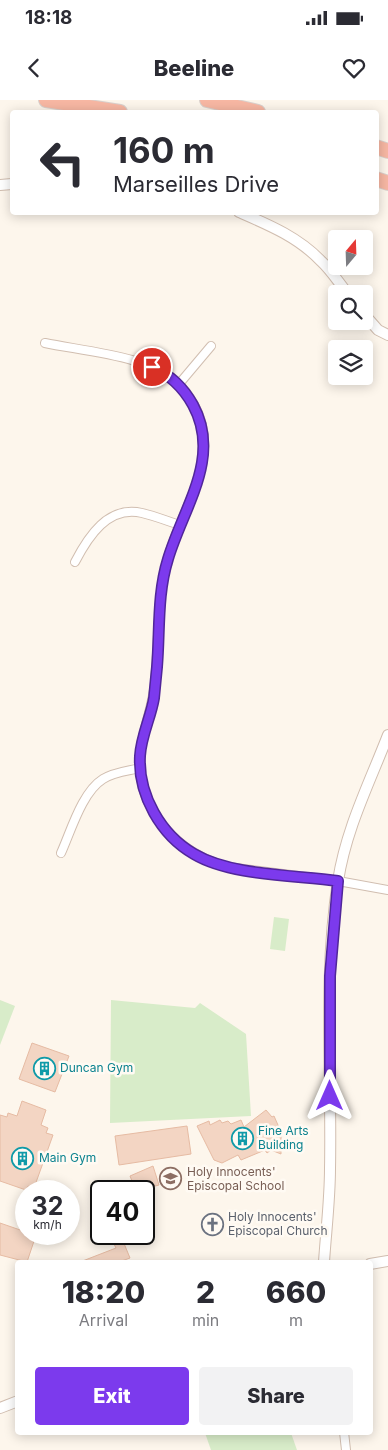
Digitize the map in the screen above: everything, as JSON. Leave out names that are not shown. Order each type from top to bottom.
[{"type":"highway","points":[[46,100],[108,110]]},
{"type":"highway","points":[[207,100],[250,110]]},
{"type":"street","points":[[246,215],[273,226],[297,240],[322,261],[341,285]]},
{"type":"street","points":[[373,324],[378,330],[388,335]]},
{"type":"street","points":[[45,343],[141,362],[164,372],[179,384],[196,411],[204,446],[200,477],[180,525],[162,584],[154,698],[142,745],[140,768],[145,793],[156,817],[173,838],[194,854],[228,868],[338,881],[388,890]]},
{"type":"street","points":[[179,384],[211,346]]},
{"type":"street","points":[[74,562],[92,532],[104,522],[117,515],[141,513],[180,525]]},
{"type":"street","points":[[324,1260],[330,1168],[330,976],[338,881],[354,816],[388,735]]},
{"type":"street","points":[[61,853],[93,787],[110,775],[140,768]]},
{"type":"street","points":[[373,1264],[388,1261]]},
{"type":"street","points":[[0,1408],[15,1402]]},
{"type":"street","points":[[344,1435],[346,1450]]},
{"type":"green space","points":[[274,917],[289,919],[285,951],[270,949]]},
{"type":"green space","points":[[0,1000],[15,1006],[0,1045]]},
{"type":"green space","points":[[111,1000],[195,1008],[200,1003],[246,1034],[251,1116],[110,1123]]},
{"type":"green space","points":[[206,1435],[292,1435],[297,1450],[211,1450]]},
{"type":"building","name":"Duncan Gym","points":[[32,1043],[69,1056],[55,1092],[19,1079]]},
{"type":"building","name":"Main Gym","points":[[22,1101],[46,1110],[41,1125],[48,1128],[46,1133],[53,1135],[37,1180],[15,1180],[15,1186],[0,1181],[0,1115],[7,1117],[8,1113],[17,1116]]},
{"type":"building","name":"Fine Arts Building","points":[[266,1110],[272,1117],[274,1116],[281,1132],[281,1154],[271,1150],[267,1153],[265,1150],[241,1160],[238,1155],[222,1163],[214,1160],[197,1126],[209,1121],[210,1125],[220,1120],[222,1123],[228,1121],[231,1124],[241,1120],[244,1127]]},
{"type":"building","points":[[187,1126],[191,1154],[119,1165],[115,1136]]},
{"type":"building","points":[[153,1166],[159,1185],[155,1186],[155,1180],[132,1180],[130,1176]]},
{"type":"building","points":[[0,1223],[15,1228],[15,1245],[33,1245],[28,1260],[0,1255]]},
{"type":"building","points":[[114,1245],[125,1245],[130,1258],[124,1260],[85,1260],[116,1248]]},
{"type":"place","name":"Duncan Gym","points":[[44,1068]]},
{"type":"place","name":"Fine Arts Building","points":[[242,1138]]},
{"type":"place","name":"Main Gym","points":[[23,1158]]},
{"type":"place","name":"Holy Innocents' Episcopal School","points":[[171,1179]]},
{"type":"place","name":"Holy Innocents' Episcopal Church","points":[[212,1224]]},
{"type":"route","points":[[152,367],[164,372],[179,384],[188,396],[202,428],[204,446],[200,477],[180,525],[168,559],[162,584],[154,698],[140,756],[140,768],[145,793],[156,817],[173,838],[183,847],[212,863],[228,868],[338,881],[331,945],[329,1006],[330,1096]]}]
